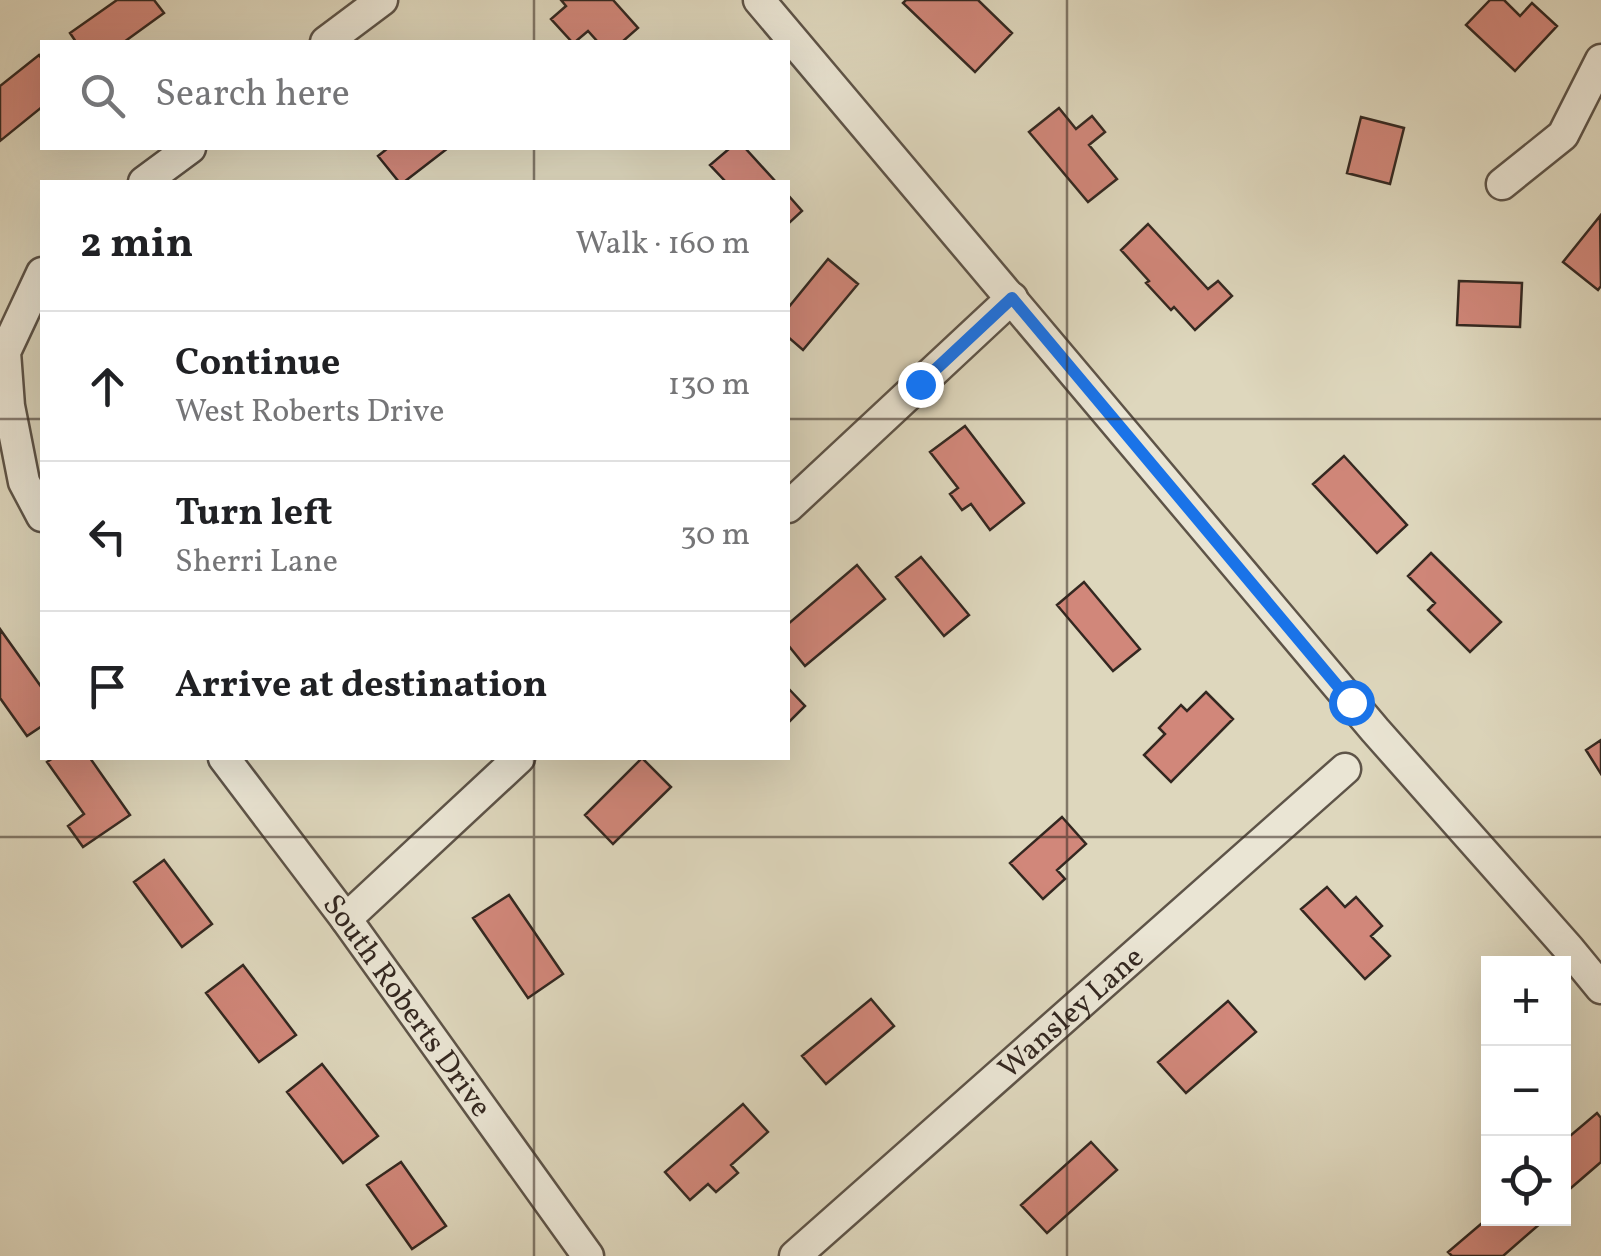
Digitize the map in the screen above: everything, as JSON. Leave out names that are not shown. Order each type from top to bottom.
[{"type":"street","points":[[329,40],[382,0]]},
{"type":"street","points":[[759,0],[1376,730],[1601,988]]},
{"type":"street","points":[[1502,184],[1563,135],[1601,60]]},
{"type":"street","points":[[147,180],[187,150]]},
{"type":"street","points":[[40,277],[5,352],[9,406],[24,482],[40,512]]},
{"type":"street","points":[[790,505],[1012,298]]},
{"type":"street","name":"South Roberts Drive","points":[[226,760],[346,919],[588,1256]]},
{"type":"street","points":[[346,919],[517,760]]},
{"type":"street","name":"Wansley Lane","points":[[795,1256],[1345,769]]},
{"type":"building","points":[[117,0],[154,0],[164,13],[127,40],[75,40],[70,33]]},
{"type":"building","points":[[561,0],[613,0],[638,28],[624,40],[596,40],[588,31],[577,40],[570,40],[551,19],[566,6]]},
{"type":"building","points":[[978,0],[1012,33],[975,72],[903,3]]},
{"type":"building","points":[[1490,0],[1504,0],[1520,16],[1532,3],[1557,26],[1515,71],[1466,25]]},
{"type":"building","points":[[39,55],[40,109],[0,141],[0,86]]},
{"type":"building","points":[[1059,108],[1076,129],[1092,116],[1105,132],[1089,145],[1117,179],[1088,202],[1029,132]]},
{"type":"building","points":[[1361,117],[1404,128],[1390,184],[1347,173]]},
{"type":"building","points":[[386,150],[445,150],[407,180],[397,180],[378,156]]},
{"type":"building","points":[[728,150],[747,150],[774,180],[724,180],[710,165]]},
{"type":"building","points":[[790,197],[802,211],[790,222]]},
{"type":"building","points":[[1600,216],[1601,286],[1598,290],[1563,262]]},
{"type":"building","points":[[1148,224],[1208,289],[1218,281],[1232,296],[1195,330],[1146,283],[1149,281],[1121,250]]},
{"type":"building","points":[[828,259],[858,284],[803,350],[790,339],[790,306]]},
{"type":"building","points":[[1459,281],[1522,283],[1520,327],[1457,325]]},
{"type":"building","points":[[965,426],[1024,503],[990,530],[971,504],[962,510],[950,494],[958,488],[930,452]]},
{"type":"building","points":[[1344,456],[1407,525],[1377,553],[1313,484]]},
{"type":"building","points":[[1431,553],[1501,622],[1470,652],[1428,610],[1435,603],[1408,576]]},
{"type":"building","points":[[921,557],[969,615],[944,636],[896,577]]},
{"type":"building","points":[[857,565],[885,599],[805,666],[790,647],[790,622]]},
{"type":"building","points":[[1084,582],[1140,649],[1113,671],[1057,605]]},
{"type":"building","points":[[0,629],[40,685],[40,727],[27,736],[0,698]]},
{"type":"building","points":[[790,690],[805,706],[790,721]]},
{"type":"building","points":[[1206,692],[1233,719],[1171,782],[1144,755],[1165,734],[1159,728],[1181,705],[1187,711]]},
{"type":"building","points":[[1601,740],[1601,774],[1586,750]]},
{"type":"building","points":[[91,760],[130,815],[83,847],[68,826],[84,814],[47,762]]},
{"type":"building","points":[[640,760],[671,787],[613,844],[585,815]]},
{"type":"building","points":[[1062,817],[1086,844],[1057,870],[1065,879],[1043,899],[1010,863]]},
{"type":"building","points":[[164,860],[212,924],[182,947],[134,882]]},
{"type":"building","points":[[1327,887],[1345,907],[1356,897],[1382,926],[1371,936],[1390,956],[1365,979],[1301,909]]},
{"type":"building","points":[[509,895],[563,974],[528,998],[473,918]]},
{"type":"building","points":[[243,965],[296,1035],[259,1062],[206,993]]},
{"type":"building","points":[[871,999],[894,1026],[826,1084],[802,1056]]},
{"type":"building","points":[[1228,1001],[1256,1032],[1186,1093],[1158,1062]]},
{"type":"building","points":[[322,1064],[378,1136],[343,1163],[287,1092]]},
{"type":"building","points":[[743,1104],[768,1132],[731,1165],[738,1173],[716,1192],[708,1184],[690,1200],[665,1172]]},
{"type":"building","points":[[1597,1113],[1601,1118],[1601,1162],[1571,1188],[1571,1136]]},
{"type":"building","points":[[1091,1142],[1117,1170],[1047,1233],[1021,1205]]},
{"type":"building","points":[[401,1162],[446,1226],[412,1249],[367,1185]]},
{"type":"building","points":[[1481,1224],[1537,1226],[1503,1256],[1452,1256],[1448,1252]]},
{"type":"route","points":[[920,384],[1012,298],[1351,702]]}]
